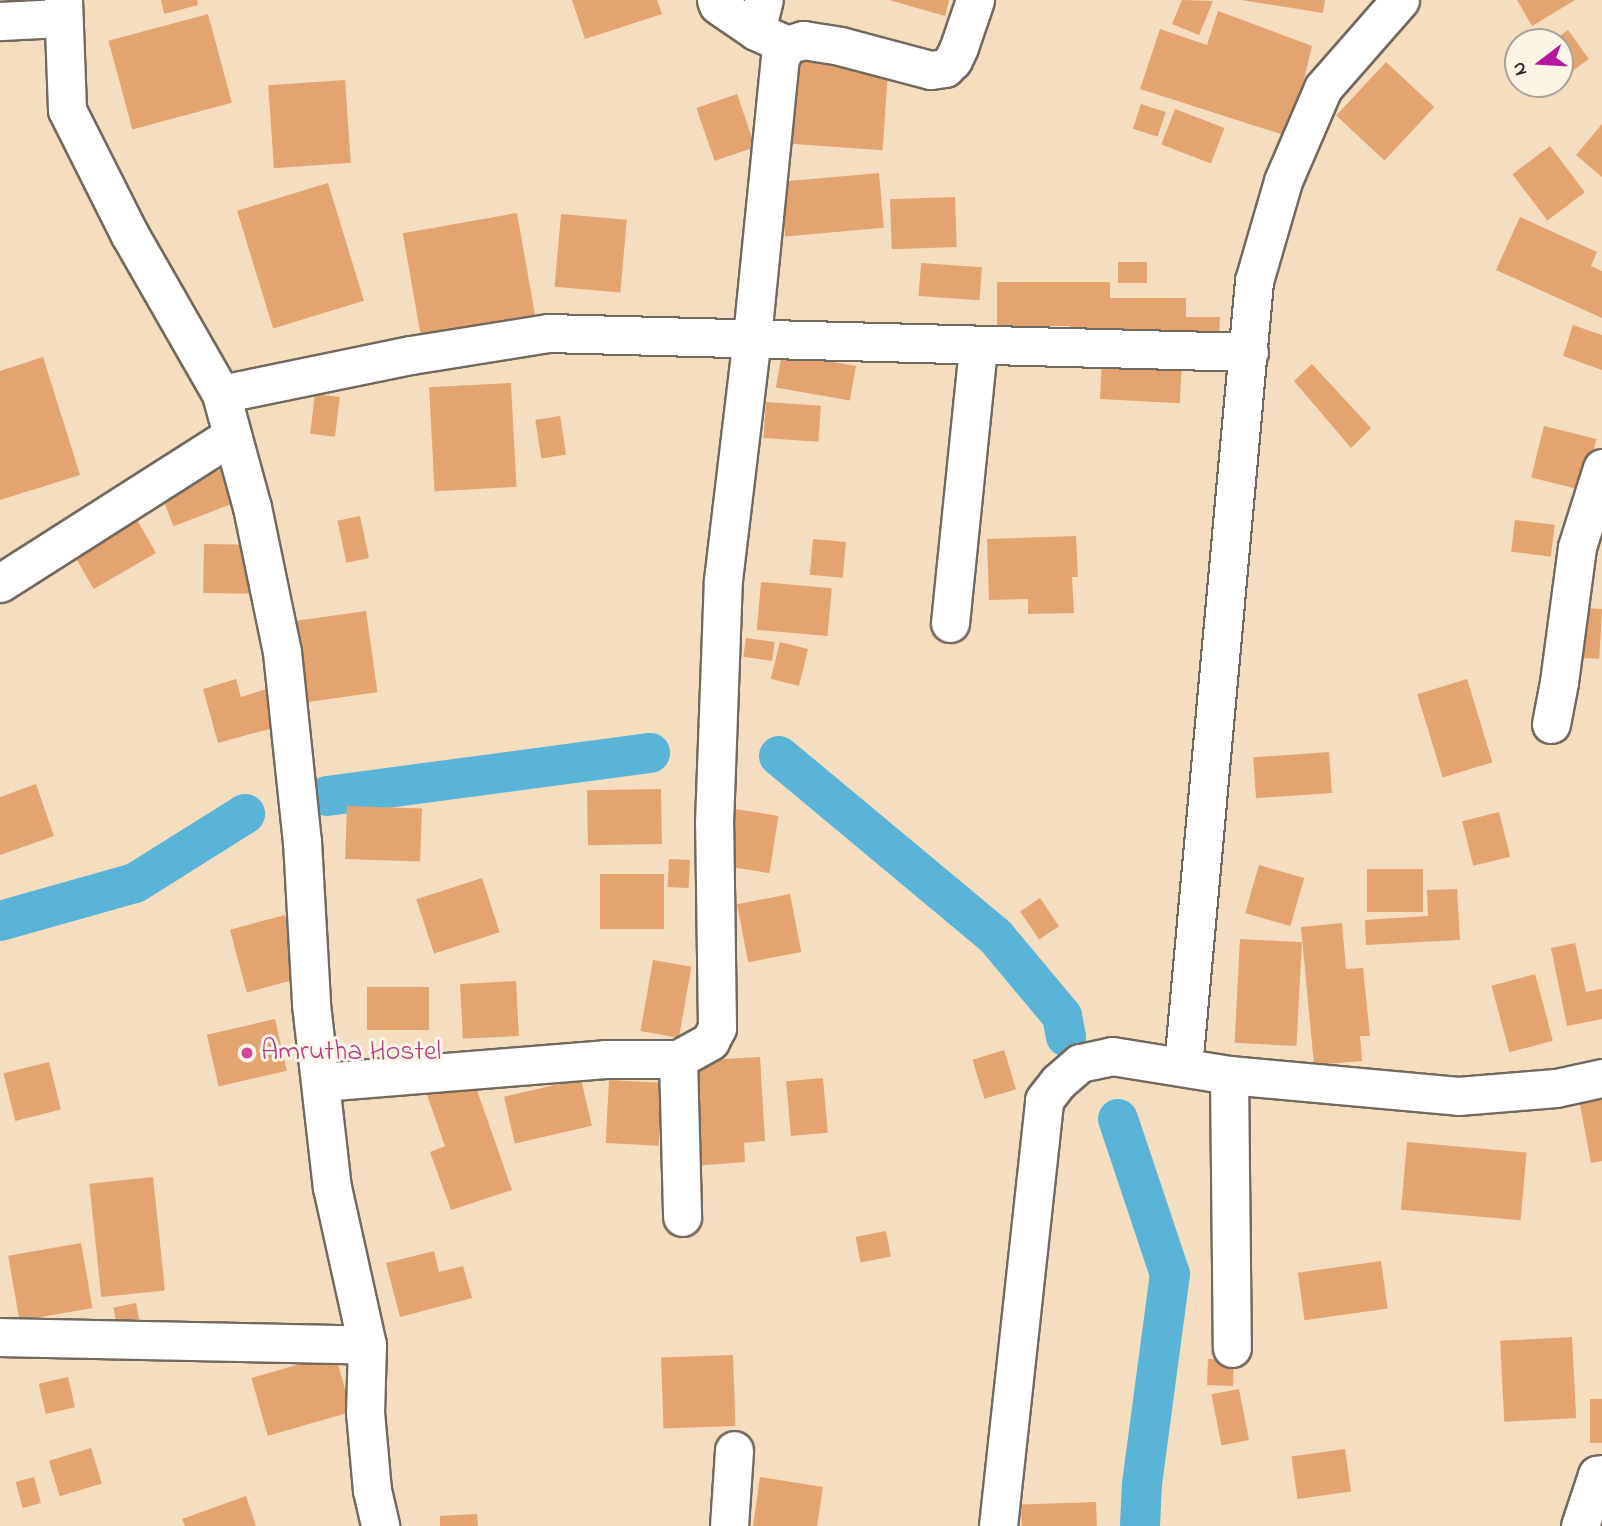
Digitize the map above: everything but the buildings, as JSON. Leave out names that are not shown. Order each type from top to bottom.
[{"type":"street","points":[[716,0],[718,5],[803,40],[931,70],[945,68],[953,61],[975,0]]},
{"type":"street","points":[[1183,1066],[1254,281],[1288,169],[1322,89],[1400,0]]},
{"type":"street","points":[[0,21],[62,9],[67,110],[130,235],[221,394],[252,507],[282,653],[302,841],[311,1004],[332,1187],[367,1345],[365,1412],[372,1490],[380,1526]]},
{"type":"street","points":[[321,1082],[605,1059],[678,1059],[710,1041],[717,1028],[714,823],[723,580],[752,337],[780,58],[769,25]]},
{"type":"street","points":[[221,394],[411,355],[548,333],[1249,352]]},
{"type":"street","points":[[950,623],[978,345]]},
{"type":"street","points":[[0,583],[232,435]]},
{"type":"street","points":[[1550,724],[1559,682],[1577,547],[1602,468]]},
{"type":"street","points":[[998,1526],[1044,1100],[1058,1082],[1080,1063],[1112,1056],[1229,1075],[1458,1096],[1556,1088],[1602,1078]]},
{"type":"street","points":[[678,1059],[682,1217]]},
{"type":"street","points":[[1229,1075],[1232,1349]]},
{"type":"street","points":[[0,1337],[367,1345]]},
{"type":"street","points":[[729,1526],[734,1450]]},
{"type":"street","points":[[1580,1526],[1597,1475],[1602,1474]]},
{"type":"waterway","points":[[327,796],[650,753]]},
{"type":"waterway","points":[[779,756],[996,937],[1062,1016],[1066,1037]]},
{"type":"waterway","points":[[0,921],[135,883],[245,814]]},
{"type":"waterway","points":[[1118,1119],[1170,1274],[1142,1483],[1140,1526]]},
{"type":"place","name":"Amrutha Hostel","points":[[247,1053]]}]
